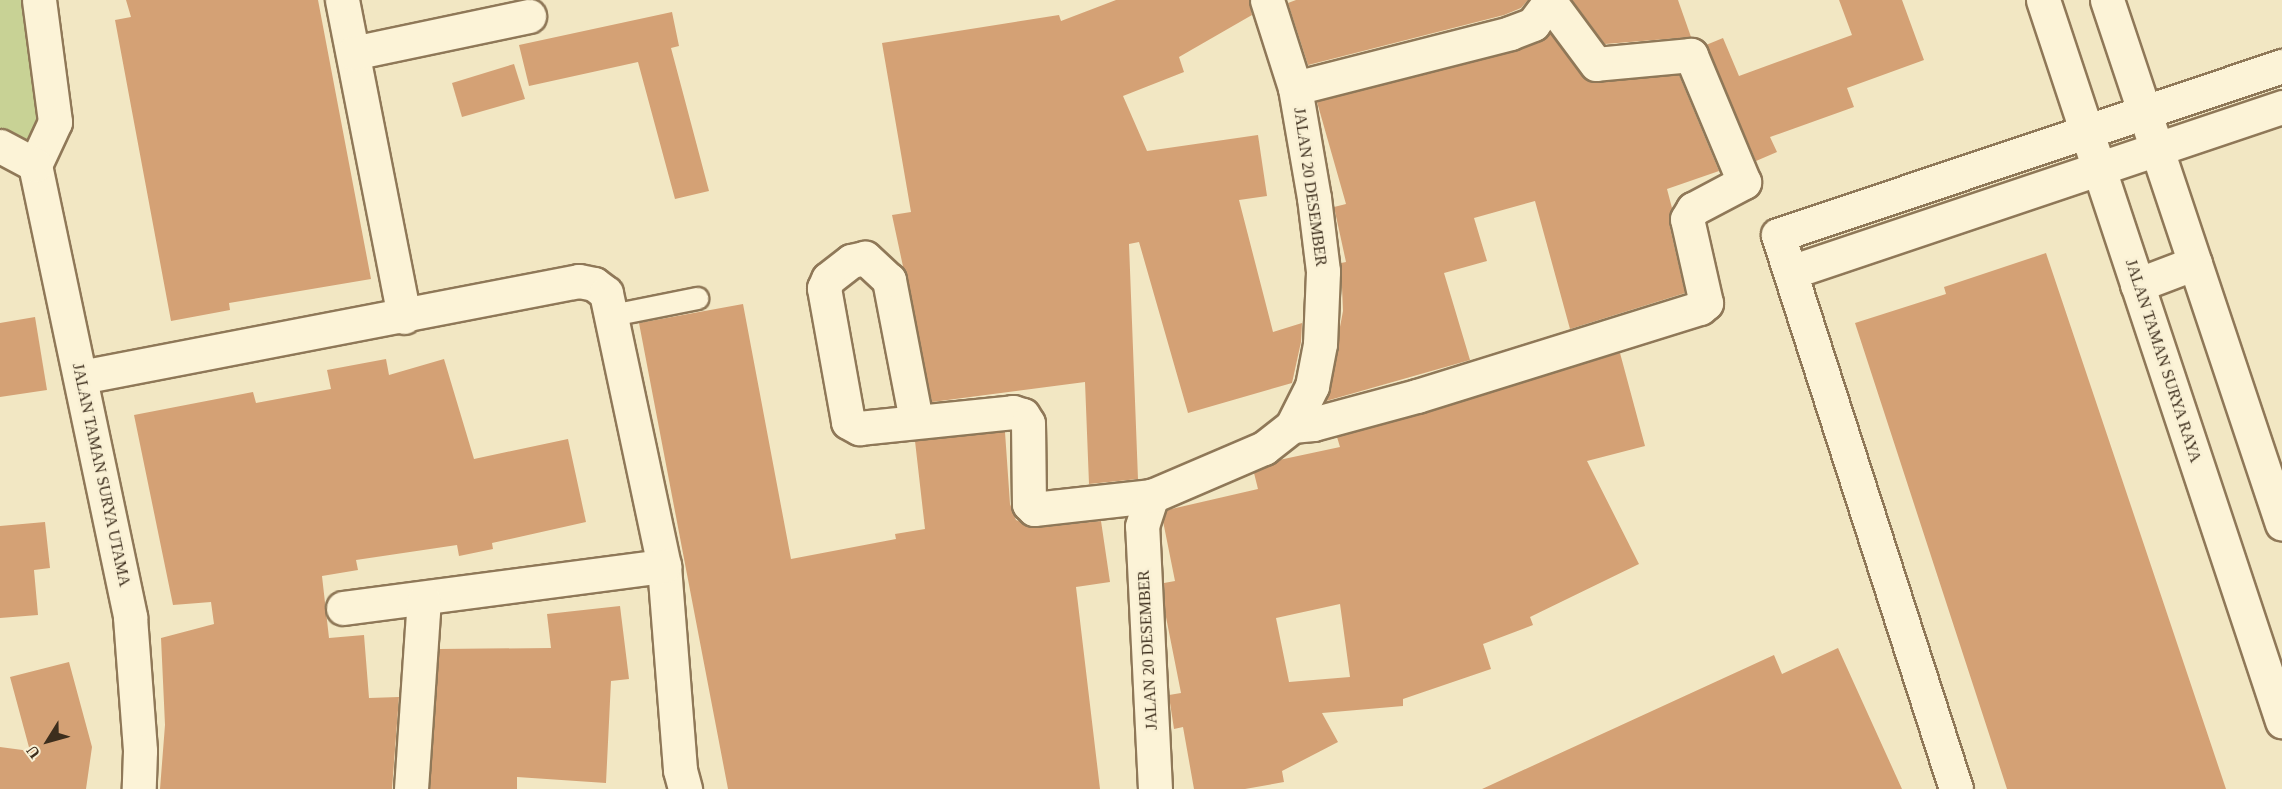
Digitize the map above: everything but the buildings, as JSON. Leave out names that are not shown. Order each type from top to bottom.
[{"type":"street","points":[[0,146],[35,165],[55,122],[39,0]]},
{"type":"street","points":[[342,0],[404,317]]},
{"type":"street","name":"JALAN 20 DESEMBER","points":[[1155,789],[1142,526],[1152,496],[1264,448],[1292,426],[1312,386],[1320,344],[1323,271],[1295,88],[1266,0]]},
{"type":"street","name":"JALAN TAMAN SURYA RAYA","points":[[2043,0],[2282,721]]},
{"type":"street","points":[[2107,0],[2282,524]]},
{"type":"street","points":[[1292,426],[1313,424],[1417,396],[1700,308],[1706,303],[1687,219],[1693,209],[1744,182],[1691,55],[1596,64],[1550,1],[1533,24],[1510,33],[1295,88]]},
{"type":"street","points":[[353,53],[529,16]]},
{"type":"street","points":[[1956,789],[1779,234],[2282,66]]},
{"type":"street","points":[[1791,272],[2282,107]]},
{"type":"street","name":"JALAN TAMAN SURYA UTAMA","points":[[35,165],[130,617],[140,751],[139,789]]},
{"type":"street","points":[[916,420],[889,280],[865,258],[851,261],[828,279],[824,288],[848,422],[859,428],[916,420],[1013,412],[1023,415],[1029,423],[1029,504],[1034,509],[1152,496]]},
{"type":"street","points":[[2138,285],[2195,262]]},
{"type":"street","points":[[81,377],[404,317],[579,281],[594,284],[606,293],[612,315],[664,566],[680,783]]},
{"type":"street","points":[[343,608],[423,600],[664,566]]},
{"type":"street","points":[[411,789],[423,600]]},
{"type":"lane","points":[[612,315],[697,298]]},
{"type":"green space","points":[[0,0],[35,0],[58,232],[0,141]]}]
